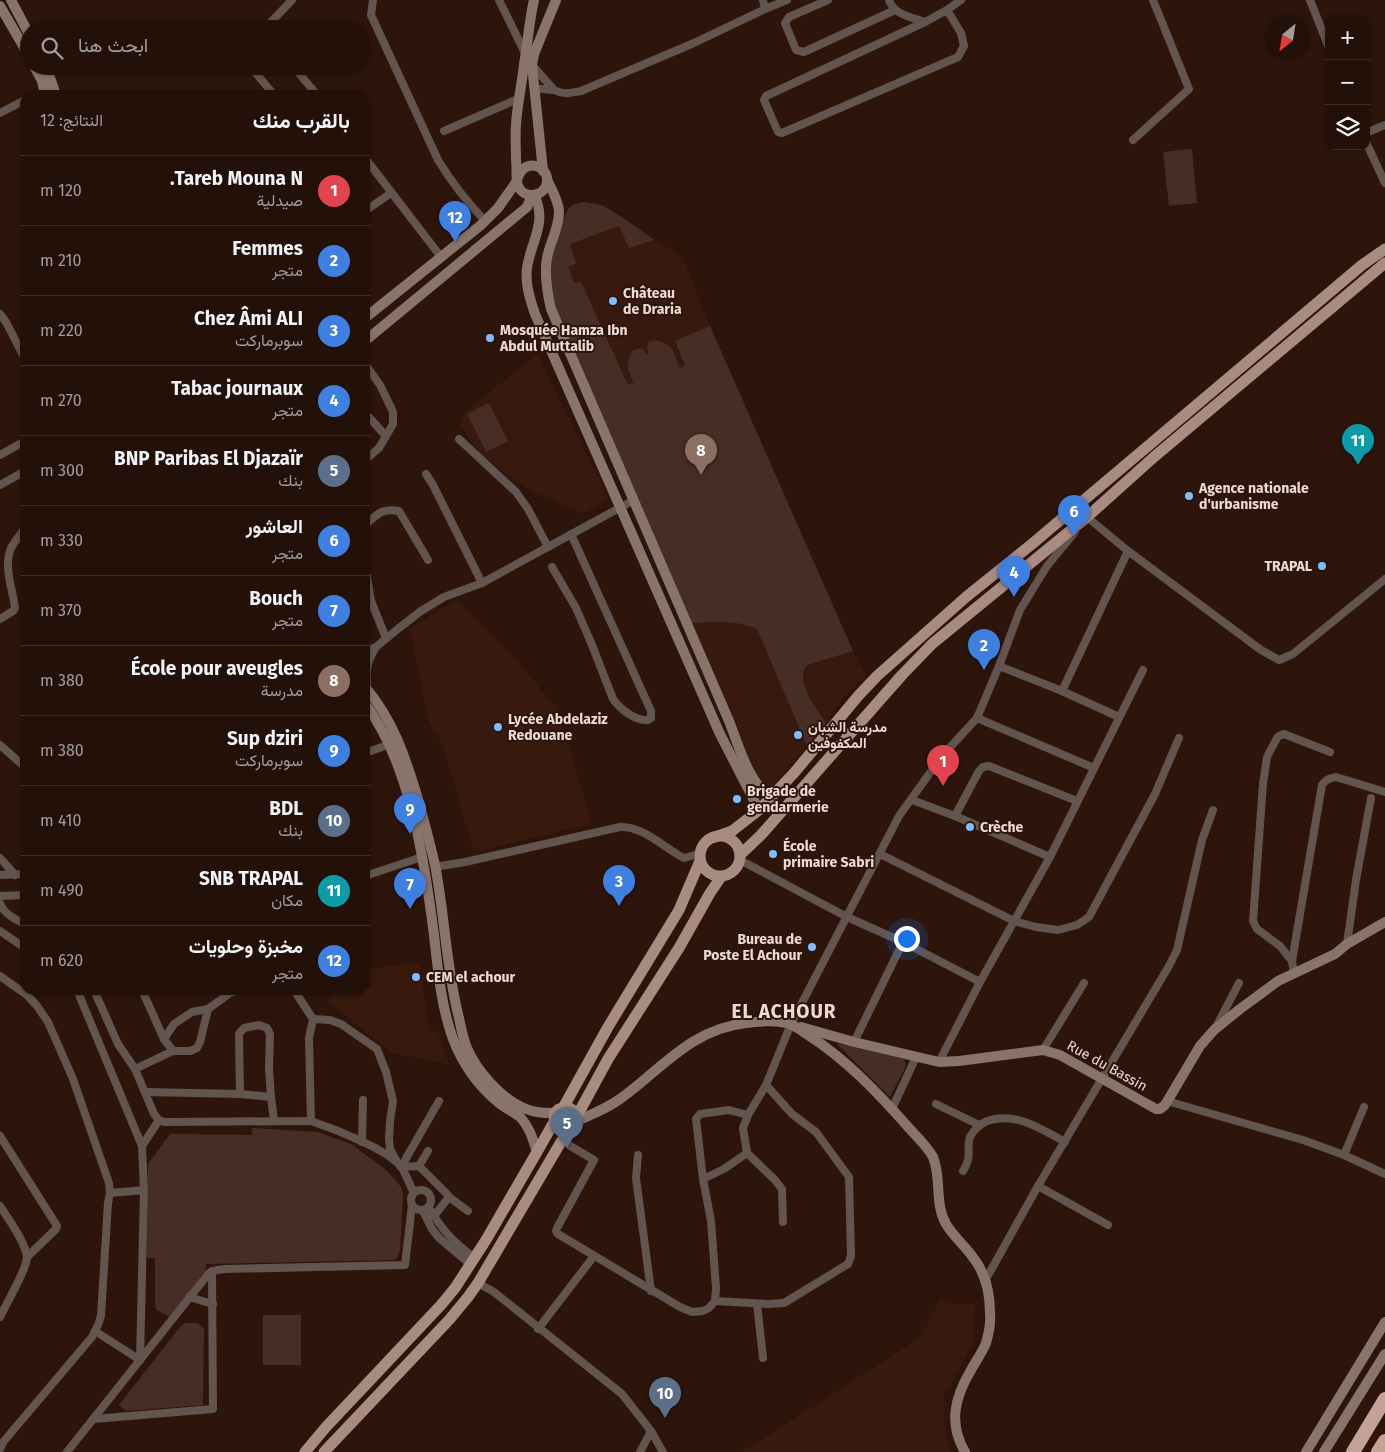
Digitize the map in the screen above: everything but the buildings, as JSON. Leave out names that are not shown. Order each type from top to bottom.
[{"type":"highway","points":[[1353,1452],[1385,1399]]},
{"type":"highway","points":[[1378,1452],[1385,1441]]},
{"type":"main road","points":[[305,1452],[441,1305],[473,1261],[608,1027],[679,910],[700,858],[702,846],[708,840],[732,831],[760,810],[877,676],[966,597],[1040,538],[1362,265],[1385,249]]},
{"type":"main road","points":[[324,1452],[449,1320],[478,1283],[565,1135],[576,1125],[577,1118],[608,1059],[679,948],[721,877],[735,869],[740,857],[902,675],[932,644],[1088,517],[1154,457],[1385,263]]},
{"type":"main road","points":[[715,837],[726,837],[734,843],[740,857]]},
{"type":"main road","points":[[700,858],[707,872],[721,877]]},
{"type":"main road","points":[[557,1114],[571,1109],[577,1118]]},
{"type":"main road","points":[[557,1114],[560,1129],[565,1135]]},
{"type":"street","points":[[11,0],[22,20]]},
{"type":"street","points":[[273,20],[292,0]]},
{"type":"street","points":[[372,0],[371,15],[438,160],[448,178],[462,196],[486,221]]},
{"type":"street","points":[[500,0],[526,55]]},
{"type":"street","points":[[534,0],[516,125],[517,181],[520,190],[527,195],[540,193],[545,188],[532,65],[534,54],[556,0]]},
{"type":"street","points":[[763,0],[765,10]]},
{"type":"street","points":[[534,89],[542,88],[569,94],[582,91],[694,43],[787,0]]},
{"type":"street","points":[[828,0],[786,20],[785,23],[796,50],[804,52],[895,10]]},
{"type":"street","points":[[889,0],[895,10],[925,22]]},
{"type":"street","points":[[947,10],[961,33],[964,46],[958,57],[782,133],[778,132],[764,100],[766,96],[925,22],[961,0]]},
{"type":"street","points":[[1132,140],[1189,89],[1153,0]]},
{"type":"street","points":[[1310,0],[1325,38]]},
{"type":"street","points":[[0,6],[20,40]]},
{"type":"street","points":[[532,65],[554,90]]},
{"type":"street","points":[[39,75],[42,81],[42,90]]},
{"type":"street","points":[[49,75],[54,90]]},
{"type":"street","points":[[257,75],[270,90]]},
{"type":"street","points":[[300,75],[313,90]]},
{"type":"street","points":[[444,131],[520,98]]},
{"type":"street","points":[[0,114],[20,103]]},
{"type":"street","points":[[1370,131],[1385,125]]},
{"type":"street","points":[[1370,150],[1385,183]]},
{"type":"street","points":[[370,165],[441,257]]},
{"type":"street","points":[[370,314],[486,221],[498,208],[517,181],[521,170],[528,166],[536,166],[545,175],[559,210],[557,225],[547,257],[546,288],[551,309],[752,778],[760,790],[771,798]]},
{"type":"street","points":[[370,208],[391,193]]},
{"type":"street","points":[[370,337],[527,207],[533,195]]},
{"type":"street","points":[[533,195],[538,204],[540,222],[527,269],[528,292],[535,314],[720,734],[760,810]]},
{"type":"street","points":[[0,314],[20,349]]},
{"type":"street","points":[[370,371],[380,385],[393,412],[393,424],[379,448],[370,456]]},
{"type":"street","points":[[370,418],[386,436]]},
{"type":"street","points":[[459,439],[516,492],[528,509],[548,547]]},
{"type":"street","points":[[0,455],[20,445]]},
{"type":"street","points":[[0,485],[20,474]]},
{"type":"street","points":[[426,474],[482,583]]},
{"type":"street","points":[[370,650],[444,597],[482,583],[634,500]]},
{"type":"street","points":[[370,521],[387,509],[399,511],[428,560]]},
{"type":"street","points":[[783,1222],[782,1189],[747,1153],[744,1128],[748,1116],[766,1085],[791,1024],[899,816],[942,756],[977,718],[1020,610],[1047,566],[1088,517],[1128,551],[1261,650],[1279,660],[1293,654],[1383,583]]},
{"type":"street","points":[[552,567],[576,608],[616,704],[637,719],[648,720],[651,718],[650,711],[571,534]]},
{"type":"street","points":[[0,619],[16,608],[8,561],[11,548],[20,535]]},
{"type":"street","points":[[1062,691],[1128,551]]},
{"type":"street","points":[[370,594],[386,638]]},
{"type":"street","points":[[370,658],[376,647]]},
{"type":"street","points":[[999,666],[1062,691],[1119,717]]},
{"type":"street","points":[[939,1062],[980,982],[1050,857],[1143,670]]},
{"type":"street","points":[[370,694],[394,731],[408,765],[426,830],[435,867],[453,996],[466,1046],[482,1072],[501,1094],[525,1109],[538,1113],[557,1114]]},
{"type":"street","points":[[370,712],[384,734],[397,763],[409,801],[422,857],[441,988],[447,1020],[453,1038],[461,1059],[472,1076],[501,1105],[520,1116],[527,1126],[537,1152]]},
{"type":"street","points":[[977,718],[1094,768]]},
{"type":"street","points":[[1292,962],[1280,946],[1257,929],[1253,921],[1263,784],[1267,756],[1277,738],[1284,734],[1330,752]]},
{"type":"street","points":[[880,854],[1014,921],[1036,928],[1058,930],[1077,925],[1089,917],[1155,794],[1179,738]]},
{"type":"street","points":[[0,745],[20,763]]},
{"type":"street","points":[[370,751],[388,745]]},
{"type":"street","points":[[955,816],[980,771],[984,767],[989,766],[1077,801]]},
{"type":"street","points":[[1294,973],[1292,962],[1322,785],[1326,780],[1336,777],[1385,792]]},
{"type":"street","points":[[1347,944],[1356,880],[1371,798]]},
{"type":"street","points":[[912,800],[955,816],[1050,857]]},
{"type":"street","points":[[986,1279],[1038,1186],[1177,950],[1202,840],[1213,810]]},
{"type":"street","points":[[435,867],[620,827],[631,828],[650,836],[684,858],[700,858]]},
{"type":"street","points":[[370,874],[422,857]]},
{"type":"street","points":[[740,857],[848,917],[903,942],[980,982]]},
{"type":"street","points":[[0,858],[15,875]]},
{"type":"street","points":[[0,875],[20,874]]},
{"type":"street","points":[[0,896],[20,895]]},
{"type":"street","points":[[0,905],[13,919],[20,922]]},
{"type":"street","points":[[1385,922],[1347,944],[1335,954],[1278,981],[1214,1030],[1200,1046],[1167,1101],[1303,1140],[1344,1155],[1385,1174]]},
{"type":"street","points":[[0,931],[20,945]]},
{"type":"street","points":[[854,1042],[903,942]]},
{"type":"street","points":[[0,976],[20,991]]},
{"type":"street","points":[[1043,1050],[1084,983]]},
{"type":"street","points":[[1214,1030],[1239,983]]},
{"type":"street","points":[[0,1449],[4,1441],[92,1337],[95,1331],[101,1316],[110,1193],[109,1183],[73,1079],[48,1022],[37,1006],[26,995]]},
{"type":"street","points":[[79,995],[142,1146],[144,1190],[140,1360]]},
{"type":"street","points":[[96,995],[118,1044],[135,1069],[154,1114],[159,1120],[164,1122],[310,1121],[328,1126],[373,1147],[399,1165],[419,1166],[448,1197],[468,1211]]},
{"type":"street","points":[[144,995],[164,1039],[173,1050]]},
{"type":"street","points":[[164,1039],[174,1024],[192,1012],[208,1010],[227,995]]},
{"type":"street","points":[[297,995],[313,1019],[309,1038],[310,1121]]},
{"type":"street","points":[[135,1069],[173,1050],[190,1051],[197,1048],[208,1010]]},
{"type":"street","points":[[313,1019],[330,1020],[341,1024],[377,1049],[386,1072],[393,1101],[389,1139],[390,1149],[414,1193]]},
{"type":"street","name":"Rue du Bassin","points":[[577,1118],[597,1112],[623,1097],[673,1055],[701,1036],[721,1028],[746,1023],[771,1022],[791,1024],[854,1042],[939,1062],[1043,1050],[1060,1055],[1156,1109],[1162,1108],[1167,1101]]},
{"type":"street","points":[[791,1024],[820,1042],[837,1056],[892,1109],[926,1147],[932,1156],[937,1170],[938,1205],[941,1214],[951,1232],[973,1257],[986,1279],[990,1303],[990,1330],[983,1349],[961,1388],[956,1402],[957,1433],[965,1452]]},
{"type":"street","points":[[240,1094],[239,1034],[244,1028],[259,1025],[267,1028],[270,1034],[271,1097],[274,1121]]},
{"type":"street","points":[[892,1109],[916,1057]]},
{"type":"street","points":[[715,1301],[757,1304],[784,1303],[848,1264],[851,1256],[850,1177],[816,1132],[792,1114],[766,1085]]},
{"type":"street","points":[[145,1092],[240,1094],[271,1097]]},
{"type":"street","points":[[362,1142],[363,1100]]},
{"type":"street","points":[[399,1165],[439,1101]]},
{"type":"street","points":[[936,1104],[979,1125]]},
{"type":"street","points":[[1344,1155],[1364,1107]]},
{"type":"street","points":[[565,1135],[594,1160],[556,1231],[651,1291],[680,1307],[692,1312],[703,1311],[709,1308],[715,1301],[716,1288],[711,1221],[703,1180],[696,1118],[700,1114],[729,1110],[748,1116]]},
{"type":"street","points":[[963,1171],[968,1160],[970,1137],[979,1125],[999,1118],[1012,1118],[1025,1122],[1065,1142]]},
{"type":"street","points":[[142,1146],[159,1120]]},
{"type":"street","points":[[0,1136],[57,1226],[27,1257],[20,1278],[0,1317]]},
{"type":"street","points":[[419,1166],[428,1151]]},
{"type":"street","points":[[703,1180],[724,1169],[747,1153]]},
{"type":"street","points":[[638,1155],[636,1178],[651,1291]]},
{"type":"street","points":[[1038,1186],[1108,1225]]},
{"type":"street","points":[[110,1193],[144,1190]]},
{"type":"street","points":[[67,1452],[203,1279],[212,1271],[226,1268],[405,1265],[412,1205],[411,1199],[414,1193],[420,1190],[426,1191],[431,1196],[432,1202],[426,1210]]},
{"type":"street","points":[[434,1216],[448,1197]]},
{"type":"street","points":[[412,1205],[416,1210],[426,1210],[434,1216],[444,1232],[473,1261]]},
{"type":"street","points":[[0,1206],[16,1230],[27,1257]]},
{"type":"street","points":[[426,1210],[432,1229],[439,1238],[473,1261]]},
{"type":"street","points":[[538,1328],[594,1256]]},
{"type":"street","points":[[94,1419],[213,1409],[212,1271]]},
{"type":"street","points":[[478,1283],[494,1292],[622,1394],[651,1431],[663,1452]]},
{"type":"street","points":[[189,1297],[212,1304]]},
{"type":"street","points":[[757,1304],[763,1358]]},
{"type":"street","points":[[1306,1452],[1385,1322]]},
{"type":"street","points":[[95,1331],[140,1360]]},
{"type":"street","points":[[1324,1452],[1385,1354]]},
{"type":"street","points":[[640,1452],[651,1431]]},
{"type":"shaded area","points":[[1192,149],[1197,203],[1169,206],[1163,152]]},
{"type":"shaded area","points":[[584,202],[602,205],[683,258],[710,326],[853,651],[866,675],[842,699],[826,723],[775,785],[770,788],[763,786],[759,782],[556,314],[568,209],[574,204]]},
{"type":"shaded area","points":[[584,202],[602,205],[654,240],[629,248],[619,226],[570,244],[576,263],[568,267],[574,283],[581,282],[628,385],[634,382],[628,366],[633,350],[642,348],[647,354],[649,353],[647,348],[648,342],[654,340],[663,342],[672,350],[680,368],[685,365],[675,341],[710,326],[853,651],[807,665],[803,680],[805,687],[826,723],[807,746],[757,629],[732,623],[689,623],[556,314],[550,289],[551,249],[568,209],[574,204]]},
{"type":"shaded area","points":[[537,354],[609,499],[583,514],[531,491],[480,454],[460,425],[464,413]]},
{"type":"shaded area","points":[[489,403],[508,441],[486,452],[467,414]]},
{"type":"shaded area","name":"Lycée Abdelaziz Redouane","points":[[456,600],[517,660],[558,710],[592,824],[474,852],[442,743],[429,722],[410,629]]},
{"type":"shaded area","points":[[419,962],[429,1030],[438,1032],[449,1064],[392,1053],[330,1003],[329,995],[370,995],[370,969]]},
{"type":"shaded area","points":[[836,1043],[904,1059],[906,1066],[890,1097]]},
{"type":"shaded area","points":[[252,1128],[317,1132],[351,1144],[386,1170],[398,1183],[403,1195],[400,1251],[397,1258],[394,1260],[206,1264],[205,1271],[170,1317],[155,1307],[155,1258],[147,1258],[148,1164],[170,1134],[252,1135]]},
{"type":"shaded area","points":[[940,1299],[952,1304],[975,1304],[974,1342],[943,1397],[946,1438],[951,1452],[742,1452],[921,1337]]},
{"type":"shaded area","points":[[263,1315],[301,1315],[301,1365],[263,1365]]},
{"type":"shaded area","points":[[185,1323],[198,1323],[204,1329],[203,1405],[126,1411],[119,1405]]},
{"type":"place","name":"مخبزة وحلويات","points":[[455,242]]},
{"type":"place","name":"Château de Draria","points":[[613,301]]},
{"type":"place","name":"Mosquée Hamza Ibn Abdul Muttalib","points":[[490,338]]},
{"type":"place","name":"SNB TRAPAL","points":[[1358,465]]},
{"type":"place","name":"École pour aveugles","points":[[701,475]]},
{"type":"place","name":"Agence nationale d'urbanisme","points":[[1189,496]]},
{"type":"place","name":"العاشور","points":[[1074,536]]},
{"type":"place","name":"TRAPAL","points":[[1322,566]]},
{"type":"place","name":"Tabac journaux","points":[[1014,597]]},
{"type":"place","name":"Femmes","points":[[984,670]]},
{"type":"place","name":"Lycée Abdelaziz Redouane","points":[[498,727]]},
{"type":"place","name":"مدرسة الشبان المكفوفين","points":[[798,735]]},
{"type":"place","name":"Tareb Mouna N.","points":[[943,786]]},
{"type":"place","name":"Brigade de gendarmerie","points":[[737,799]]},
{"type":"place","name":"Crèche","points":[[970,827]]},
{"type":"place","name":"Sup dziri","points":[[410,834]]},
{"type":"place","name":"École primaire Sabri","points":[[773,854]]},
{"type":"place","name":"Chez Âmi ALI","points":[[619,906]]},
{"type":"place","name":"Bouch","points":[[410,909]]},
{"type":"place","name":"Bureau de Poste El Achour","points":[[812,947]]},
{"type":"place","name":"CEM el achour","points":[[416,977]]},
{"type":"place","name":"BNP Paribas El Djazaïr","points":[[567,1148]]},
{"type":"place","name":"BDL","points":[[665,1418]]},
{"type":"district","name":"EL ACHOUR","points":[[784,1011]]}]
